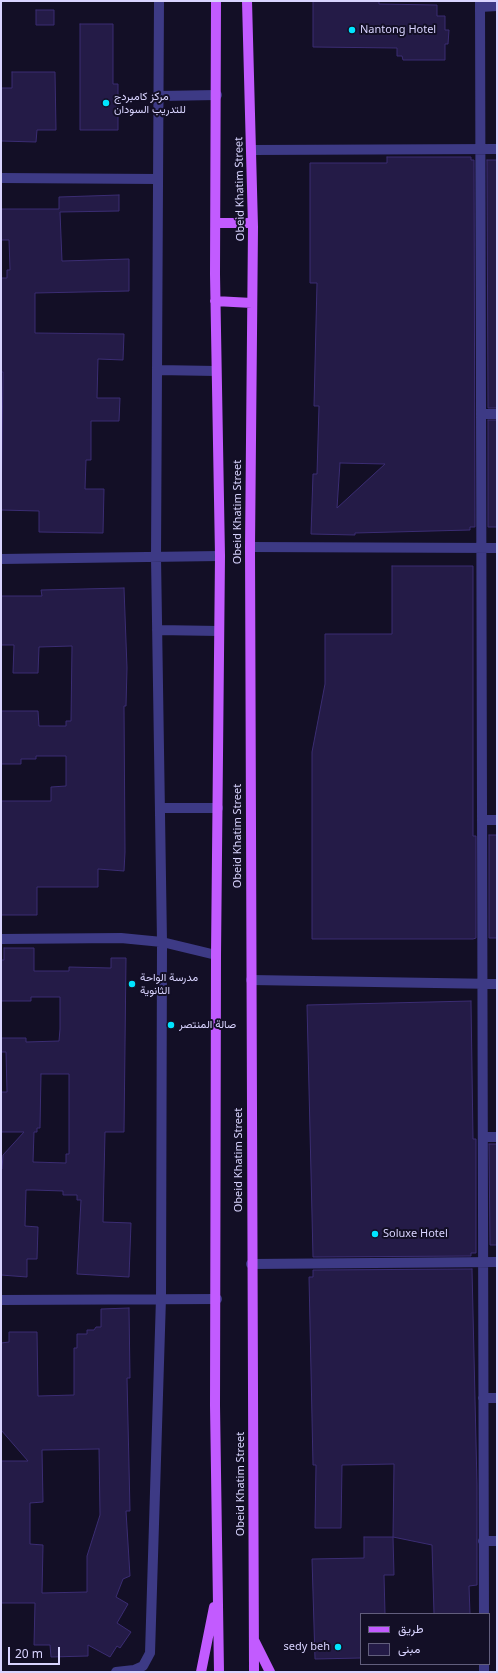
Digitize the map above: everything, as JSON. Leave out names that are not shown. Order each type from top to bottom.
[{"type":"main road","name":"Obeid Khatim Street","points":[[216,1],[217,95],[215,301],[220,556],[216,955],[217,1299],[215,1405],[219,1672]]},
{"type":"main road","name":"Obeid Khatim Street","points":[[247,1],[252,150],[250,547],[254,1672]]},
{"type":"main road","points":[[216,223],[252,223]]},
{"type":"main road","points":[[215,301],[252,303]]},
{"type":"main road","points":[[201,1672],[218,1585]]},
{"type":"main road","points":[[253,1638],[270,1672]]},
{"type":"street","points":[[116,1672],[134,1670],[143,1666],[150,1653],[161,1298],[162,942],[156,557],[158,179],[160,96],[159,1]]},
{"type":"street","points":[[484,1613],[480,4],[497,6]]},
{"type":"street","points":[[160,96],[217,95]]},
{"type":"street","points":[[252,150],[497,149]]},
{"type":"street","points":[[1,178],[158,179]]},
{"type":"street","points":[[157,370],[216,371]]},
{"type":"street","points":[[481,414],[497,414]]},
{"type":"street","points":[[250,547],[497,548]]},
{"type":"street","points":[[1,559],[220,556]]},
{"type":"street","points":[[157,630],[219,631]]},
{"type":"street","points":[[160,808],[218,808]]},
{"type":"street","points":[[482,820],[497,820]]},
{"type":"street","points":[[1,939],[102,938],[162,942],[216,955]]},
{"type":"street","points":[[251,980],[497,984]]},
{"type":"street","points":[[482,1137],[497,1137]]},
{"type":"street","points":[[252,1264],[497,1262]]},
{"type":"street","points":[[1,1300],[161,1298],[217,1299]]},
{"type":"street","points":[[483,1398],[497,1398]]},
{"type":"street","points":[[483,1541],[497,1541]]},
{"type":"building","points":[[313,1],[379,1],[379,4],[437,5],[437,16],[445,16],[445,30],[449,30],[448,44],[445,44],[445,60],[403,60],[402,56],[397,56],[397,48],[313,47]]},
{"type":"building","points":[[36,10],[54,10],[54,25],[36,25]]},
{"type":"building","points":[[80,24],[113,24],[113,84],[118,84],[118,130],[80,130]]},
{"type":"building","points":[[12,72],[55,72],[56,130],[37,130],[36,142],[1,141],[1,88],[12,88]]},
{"type":"building","points":[[387,157],[471,157],[471,160],[474,160],[475,527],[470,527],[470,530],[355,533],[355,535],[311,534],[313,474],[317,474],[319,406],[314,406],[317,283],[310,283],[310,163],[387,163]],"holes":[[[340,463],[385,464],[337,508]]]},
{"type":"building","points":[[487,160],[497,160],[497,408],[488,408]]},
{"type":"building","points":[[119,195],[119,211],[60,212],[62,261],[129,259],[129,291],[35,293],[35,333],[124,334],[123,360],[98,359],[97,398],[120,398],[119,421],[91,421],[91,460],[86,460],[85,489],[104,489],[103,533],[39,532],[39,511],[1,510],[3,372],[1,372],[1,278],[7,278],[7,270],[10,270],[9,240],[1,240],[1,209],[59,209],[59,197]]},
{"type":"building","points":[[488,420],[497,420],[497,527],[488,527]]},
{"type":"building","points":[[392,566],[473,566],[473,836],[476,836],[476,938],[473,939],[312,939],[312,752],[325,684],[325,634],[392,634]]},
{"type":"building","points":[[124,588],[127,668],[126,706],[124,706],[124,871],[98,869],[98,887],[37,887],[37,915],[1,915],[1,801],[51,801],[51,787],[66,786],[66,756],[36,756],[36,759],[21,759],[21,764],[1,764],[1,711],[38,711],[39,726],[66,726],[66,721],[71,721],[72,646],[39,647],[38,673],[13,673],[14,645],[1,645],[1,596],[42,596],[41,590]]},
{"type":"building","points":[[489,835],[497,835],[497,938],[489,938]]},
{"type":"building","points":[[4,948],[34,948],[34,971],[69,971],[69,967],[111,968],[111,958],[126,958],[124,1132],[105,1132],[103,1222],[131,1223],[129,1277],[77,1274],[81,1200],[77,1200],[77,1195],[63,1195],[63,1191],[33,1190],[26,1190],[25,1226],[38,1227],[37,1259],[27,1259],[27,1277],[1,1275],[1,1169],[3,1155],[24,1132],[1,1132],[1,1092],[7,1092],[6,1052],[1,1052],[1,1038],[26,1038],[26,1042],[59,1041],[60,1029],[60,997],[31,997],[31,1001],[1,1001],[1,960],[4,960]],"holes":[[[41,1074],[69,1074],[69,1154],[66,1154],[66,1163],[33,1162],[34,1132],[37,1132],[37,1128],[40,1128]]]},
{"type":"building","points":[[471,1001],[473,1139],[476,1139],[476,1253],[471,1253],[471,1256],[313,1257],[307,1005]]},
{"type":"building","points":[[489,1144],[497,1144],[497,1245],[490,1245]]},
{"type":"building","points":[[472,1269],[477,1485],[477,1585],[469,1586],[470,1613],[434,1613],[432,1545],[393,1537],[394,1464],[342,1465],[341,1528],[315,1528],[316,1465],[313,1465],[309,1277],[313,1277],[313,1270]]},
{"type":"building","points":[[129,1308],[130,1378],[127,1378],[130,1511],[126,1511],[130,1576],[123,1579],[116,1597],[128,1604],[117,1623],[131,1632],[120,1648],[117,1646],[110,1657],[88,1645],[88,1656],[51,1657],[50,1645],[34,1645],[35,1603],[1,1603],[1,1461],[28,1461],[1,1430],[1,1343],[9,1342],[9,1332],[37,1332],[38,1396],[74,1395],[74,1348],[77,1348],[77,1334],[87,1334],[87,1330],[94,1330],[96,1327],[101,1327],[101,1309]],"holes":[[[99,1449],[100,1515],[87,1556],[87,1592],[42,1593],[43,1545],[30,1544],[30,1503],[43,1502],[42,1450]]]},
{"type":"building","points":[[364,1537],[393,1537],[394,1575],[384,1575],[385,1613],[360,1613],[360,1658],[315,1659],[312,1559],[364,1558]]},
{"type":"place","name":"Nantong Hotel","points":[[352,30]]},
{"type":"place","name":"مركز كامبردج للتدريب السودان","points":[[106,103]]},
{"type":"place","name":"مدرسة الواحة الثانوية","points":[[132,984]]},
{"type":"place","name":"صالة المنتصر","points":[[171,1025]]},
{"type":"place","name":"Soluxe Hotel","points":[[375,1234]]},
{"type":"place","name":"sedy beh","points":[[338,1647]]}]
